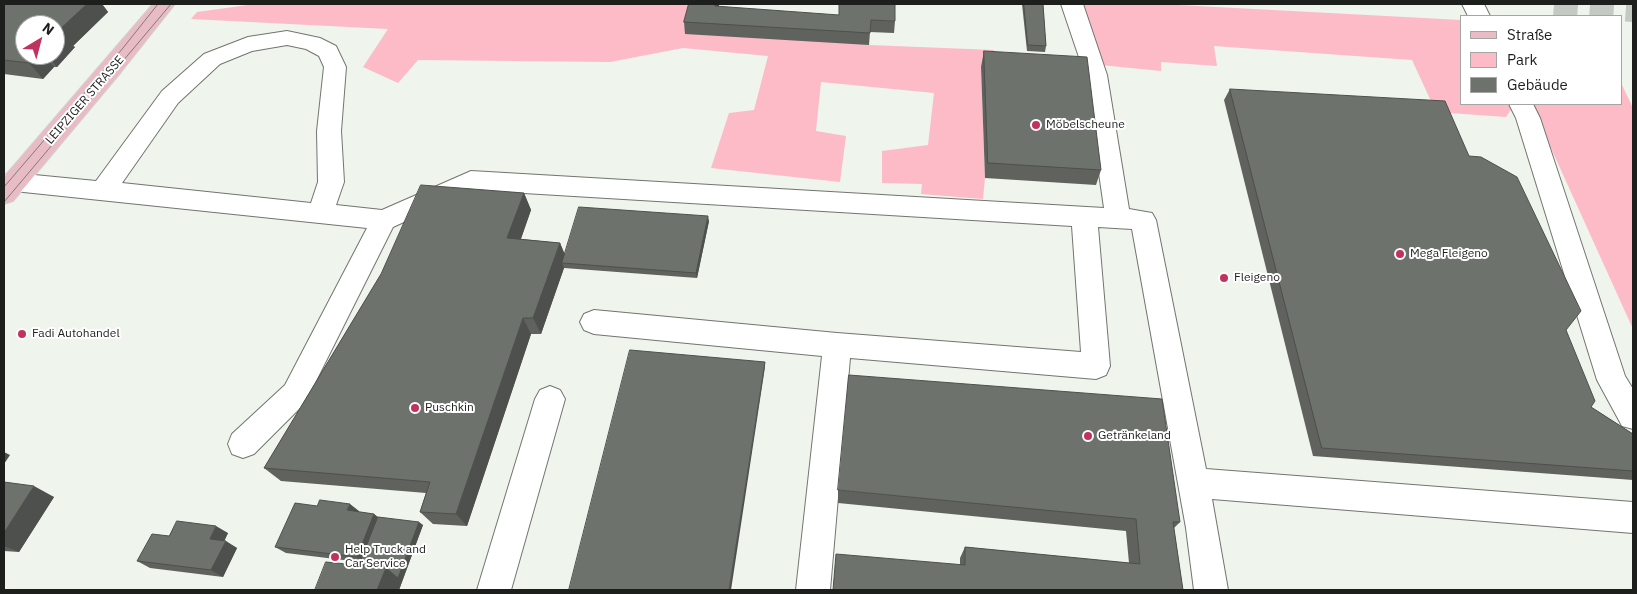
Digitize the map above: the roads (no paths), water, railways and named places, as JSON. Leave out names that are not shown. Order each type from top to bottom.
[{"type":"main road","name":"LEIPZIGER STRASSE","points":[[11,179],[113,67],[164,4]]},
{"type":"lane","points":[[1072,4],[1096,75],[1118,218]]},
{"type":"lane","points":[[102,192],[170,97],[212,60],[248,44],[287,38],[312,43],[328,51],[335,67],[329,131],[331,182],[320,214]]},
{"type":"lane","points":[[1521,105],[1531,128],[1612,380],[1633,416]]},
{"type":"lane","points":[[11,179],[102,192],[384,220],[471,180],[1143,220],[1194,483],[1212,590]]},
{"type":"lane","points":[[594,322],[837,345],[1096,366],[1084,216]]},
{"type":"lane","points":[[243,444],[295,394],[384,220]]},
{"type":"lane","points":[[813,590],[837,345]]},
{"type":"lane","points":[[494,590],[550,399]]},
{"type":"lane","points":[[1194,483],[1633,518]]},
{"type":"tunnel","points":[[1554,4],[1633,10]]},
{"type":"tram line","points":[[4,187],[123,48],[158,4]]},
{"type":"tram line","points":[[4,202],[171,4]]},
{"type":"place","name":"Möbelscheune","points":[[1036,125]]},
{"type":"place","name":"Mega Fleigeno","points":[[1400,254]]},
{"type":"place","name":"Fleigeno","points":[[1224,278]]},
{"type":"place","name":"Fadi Autohandel","points":[[22,334]]},
{"type":"place","name":"Puschkin","points":[[415,408]]},
{"type":"place","name":"Getränkeland","points":[[1088,436]]},
{"type":"place","name":"Help Truck and Car Service","points":[[335,557]]}]
